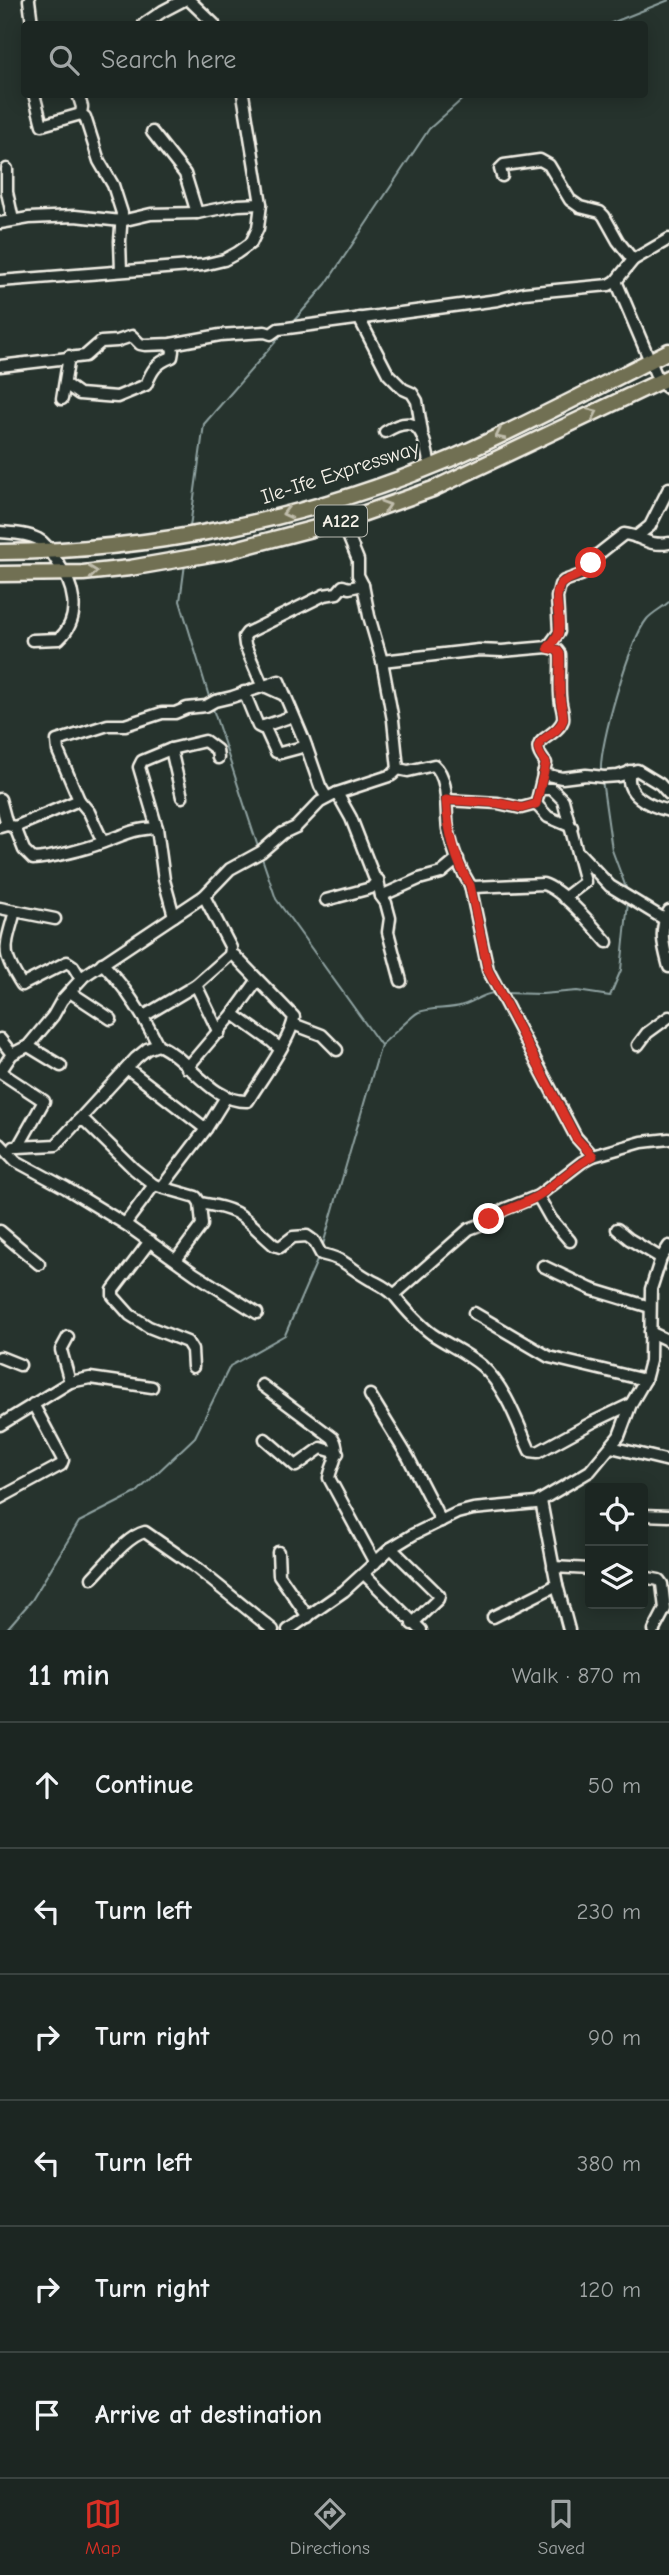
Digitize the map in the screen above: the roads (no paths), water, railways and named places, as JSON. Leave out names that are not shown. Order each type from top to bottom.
[{"type":"highway","name":"Ile-Ife Expressway","points":[[0,552],[51,551],[170,538],[242,524],[347,496],[427,468],[493,439],[669,351]]},
{"type":"highway","name":"A122","points":[[0,575],[130,568],[228,551],[342,521],[433,489],[666,383]]},
{"type":"highway","points":[[427,468],[433,489]]},
{"type":"street","points":[[29,0],[32,21]]},
{"type":"street","points":[[149,21],[187,0],[211,21]]},
{"type":"street","points":[[35,98],[42,125],[81,114]]},
{"type":"street","points":[[79,98],[81,114]]},
{"type":"street","points":[[0,281],[202,265],[225,260],[251,243],[258,228],[261,204],[244,98]]},
{"type":"street","points":[[81,114],[85,117],[99,161],[118,198],[122,213],[121,271]]},
{"type":"street","points":[[152,132],[185,174],[197,213]]},
{"type":"street","points":[[502,176],[500,169],[504,165],[540,160],[549,165],[570,200],[580,207],[600,212],[618,242],[633,260]]},
{"type":"street","points":[[7,169],[7,192],[13,220]]},
{"type":"street","points":[[0,223],[64,216],[121,220],[150,214],[197,213],[238,205],[261,204]]},
{"type":"street","points":[[0,366],[85,356],[97,344],[132,336],[145,345],[171,344],[220,335],[265,332],[271,334],[278,329],[498,300],[524,293],[609,285],[616,281],[633,260],[669,239]]},
{"type":"street","points":[[616,281],[641,336],[649,361],[666,383]]},
{"type":"street","points":[[359,318],[387,374],[403,389],[412,393],[417,401],[427,468]]},
{"type":"street","points":[[65,384],[79,394],[121,397],[146,385],[150,372],[157,364],[172,357],[171,344]]},
{"type":"street","points":[[62,399],[69,356]]},
{"type":"street","points":[[385,432],[393,426],[405,425],[418,427],[422,432]]},
{"type":"street","points":[[636,537],[650,526],[669,488]]},
{"type":"street","points":[[342,521],[358,560],[358,575],[363,585],[382,661],[393,720],[398,769]]},
{"type":"street","points":[[0,532],[26,535],[40,540],[66,573],[72,595],[73,618],[69,630],[59,639],[32,640]]},
{"type":"street","points":[[548,648],[559,632],[557,597],[564,581],[581,575],[596,556],[624,534],[657,545],[669,543]]},
{"type":"street","points":[[262,685],[245,645],[244,637],[247,633],[324,595],[337,593],[343,586],[349,588],[363,585]]},
{"type":"street","points":[[382,661],[479,650],[557,650],[560,654],[559,692],[564,716],[562,723],[539,744],[538,751],[546,763],[536,804]]},
{"type":"street","points":[[103,842],[89,813],[79,800],[58,751],[57,741],[108,725],[125,725],[162,713],[176,713],[187,708],[206,706],[279,681],[320,786],[332,795],[351,818],[374,877],[378,880],[390,918],[387,932],[401,981]]},
{"type":"street","points":[[244,692],[258,726],[262,728],[292,716]]},
{"type":"street","points":[[264,726],[276,752],[306,746]]},
{"type":"street","points":[[174,916],[164,880],[157,828],[139,767],[142,761],[171,749],[205,741],[217,750],[218,758]]},
{"type":"street","points":[[171,749],[182,797]]},
{"type":"street","points":[[398,769],[408,771],[434,765],[441,774],[448,826],[458,859],[470,885],[488,970],[576,1138],[593,1156]]},
{"type":"street","points":[[18,1147],[44,1101],[0,1072],[12,1054],[28,1046],[81,979],[102,962],[204,896],[230,869],[261,852],[283,833],[296,827],[311,808],[332,795],[392,775],[398,769]]},
{"type":"street","points":[[630,771],[630,788],[636,795],[653,807],[669,811]]},
{"type":"street","points":[[543,774],[562,778],[586,775],[604,777],[642,771],[669,794]]},
{"type":"street","points":[[541,789],[552,789],[563,800],[577,851],[584,865],[585,882],[564,898]]},
{"type":"street","points":[[0,799],[8,826],[33,859],[103,842],[135,829],[157,828]]},
{"type":"street","points":[[8,826],[79,800]]},
{"type":"street","points":[[446,800],[498,803],[522,808],[536,804]]},
{"type":"street","points":[[536,804],[548,817],[572,827]]},
{"type":"street","points":[[381,896],[419,879],[441,873],[458,859]]},
{"type":"street","points":[[584,865],[610,886],[667,915],[663,938],[669,967]]},
{"type":"street","points":[[326,900],[371,888],[378,880]]},
{"type":"street","points":[[470,885],[550,886],[607,942]]},
{"type":"street","points":[[144,1016],[196,985],[230,955],[231,948],[204,896]]},
{"type":"street","points":[[0,908],[55,919]]},
{"type":"street","points":[[15,911],[5,946],[6,961],[22,985],[67,961],[81,979]]},
{"type":"street","points":[[102,962],[144,1016],[158,1045],[226,1097],[239,1102],[248,1101],[280,1049],[294,1017],[235,956],[230,955]]},
{"type":"street","points":[[187,1068],[219,1033],[257,981]]},
{"type":"street","points":[[196,985],[219,1033]]},
{"type":"street","points":[[70,992],[111,1019]]},
{"type":"street","points":[[233,1014],[280,1049]]},
{"type":"street","points":[[639,1045],[647,1033],[669,1017]]},
{"type":"street","points":[[293,1024],[321,1035],[337,1050]]},
{"type":"street","points":[[0,1040],[12,1054]]},
{"type":"street","points":[[3,1146],[56,1145],[127,1068],[147,1049],[158,1045]]},
{"type":"street","points":[[28,1046],[61,1066]]},
{"type":"street","points":[[127,1068],[206,1129]]},
{"type":"street","points":[[125,1224],[206,1129],[226,1097]]},
{"type":"street","points":[[78,1121],[85,1121],[134,1170],[158,1186],[196,1197],[200,1203],[202,1225],[176,1260]]},
{"type":"street","points":[[394,1295],[469,1229],[505,1209],[538,1196],[582,1162],[593,1156],[642,1142],[669,1139]]},
{"type":"street","points":[[3,1146],[16,1161],[125,1224],[257,1313]]},
{"type":"street","points":[[538,1196],[551,1219],[570,1241]]},
{"type":"street","points":[[200,1203],[239,1212],[274,1245],[280,1247],[293,1237],[307,1236],[314,1241],[321,1254],[339,1258],[371,1280],[384,1285],[414,1319],[481,1366],[492,1377],[502,1391],[530,1451],[538,1452],[631,1405]]},
{"type":"street","points":[[617,1229],[661,1258]]},
{"type":"street","points":[[0,1231],[39,1264]]},
{"type":"street","points":[[150,1241],[113,1290],[113,1296],[130,1315],[187,1342],[192,1350],[193,1367]]},
{"type":"street","points":[[288,1630],[364,1574],[391,1548],[441,1521],[473,1509],[529,1504],[541,1500],[590,1471],[619,1437],[631,1405],[645,1380],[650,1361],[651,1289],[661,1258],[669,1246]]},
{"type":"street","points":[[543,1266],[591,1289],[650,1307]]},
{"type":"street","points":[[474,1313],[549,1357],[645,1380]]},
{"type":"street","points":[[650,1332],[669,1341]]},
{"type":"street","points":[[68,1337],[61,1350],[70,1382]]},
{"type":"street","points":[[0,1357],[20,1365]]},
{"type":"street","points":[[0,1425],[70,1382],[90,1378],[152,1387]]},
{"type":"street","points":[[262,1385],[333,1438],[338,1446],[338,1453],[331,1465],[329,1478],[375,1563]]},
{"type":"street","points":[[370,1395],[408,1457],[441,1521]]},
{"type":"street","points":[[0,1498],[61,1465],[62,1460],[33,1404]]},
{"type":"street","points":[[265,1439],[296,1466],[321,1448],[338,1453]]},
{"type":"street","points":[[611,1447],[669,1461]]},
{"type":"street","points":[[541,1500],[557,1585],[569,1630]]},
{"type":"street","points":[[648,1515],[669,1517]]},
{"type":"street","points":[[92,1578],[130,1540],[145,1532],[194,1566],[273,1630]]},
{"type":"street","points":[[364,1574],[417,1627],[439,1595],[391,1548]]},
{"type":"street","points":[[278,1552],[279,1576],[308,1617]]},
{"type":"street","points":[[554,1567],[585,1569]]},
{"type":"street","points":[[648,1578],[661,1582],[667,1604],[654,1630]]},
{"type":"street","points":[[493,1617],[557,1585]]},
{"type":"waterway","points":[[616,21],[669,0]]},
{"type":"waterway","points":[[292,323],[326,284],[429,129],[464,98]]},
{"type":"waterway","points":[[190,527],[204,424],[284,332]]},
{"type":"waterway","points":[[185,564],[180,601],[210,700]]},
{"type":"waterway","points":[[601,771],[610,717],[632,648],[647,619],[669,602]]},
{"type":"waterway","points":[[213,709],[259,850]]},
{"type":"waterway","points":[[602,780],[612,850],[628,893]]},
{"type":"waterway","points":[[261,855],[276,899],[380,1044]]},
{"type":"waterway","points":[[503,993],[577,991],[610,996],[621,970],[628,902]]},
{"type":"waterway","points":[[322,1248],[381,1045],[419,1012],[458,1007],[494,993]]},
{"type":"waterway","points":[[6,1630],[32,1600],[79,1522],[136,1493],[195,1437],[230,1366],[285,1335],[319,1256]]}]
